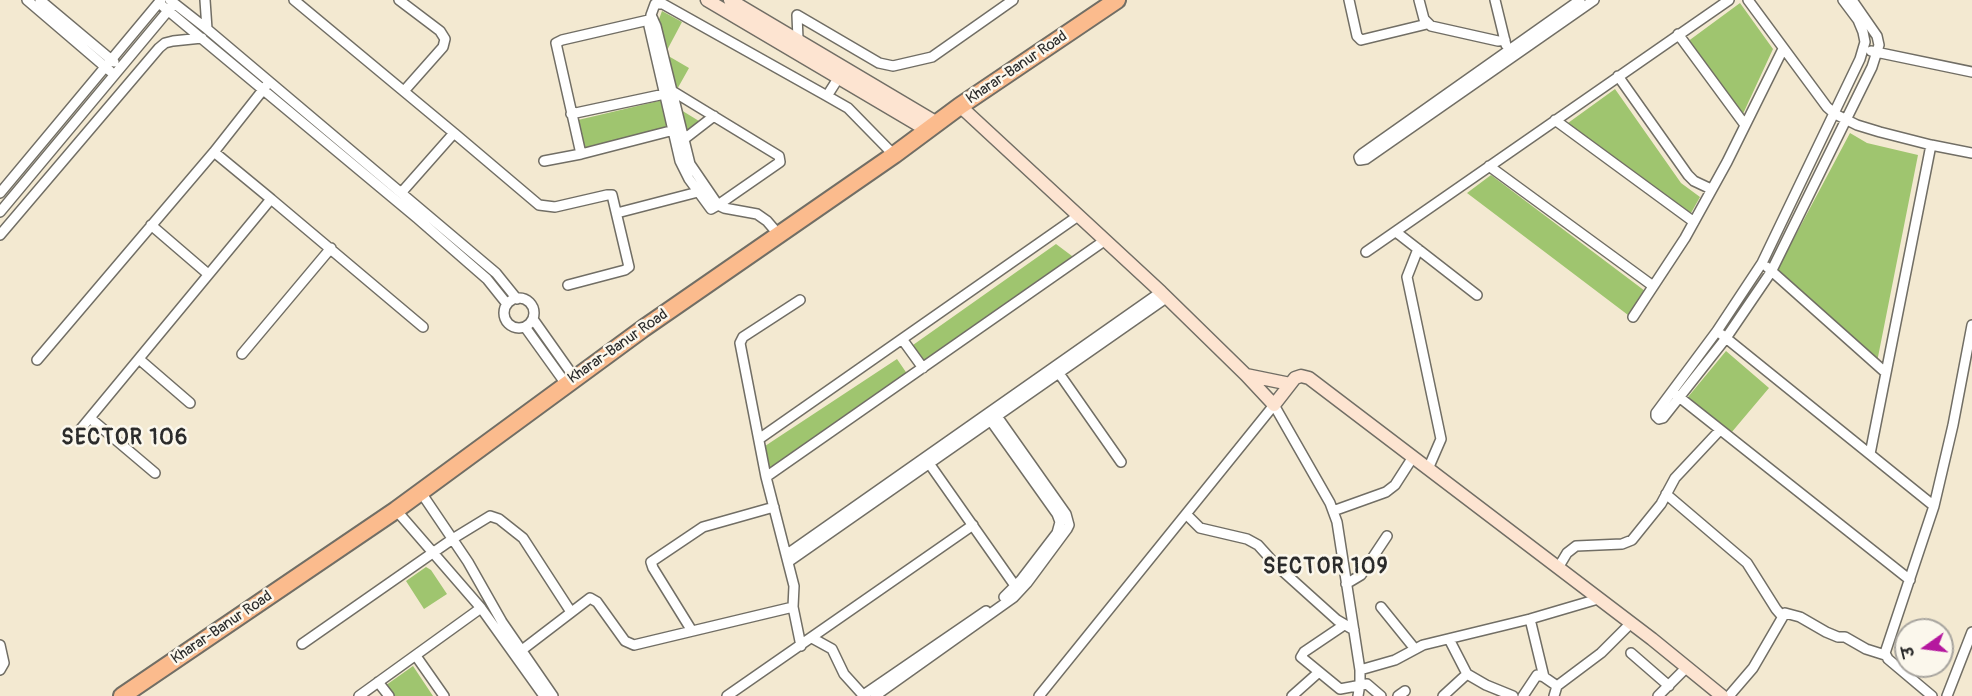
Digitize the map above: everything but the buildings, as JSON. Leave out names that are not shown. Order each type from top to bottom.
[{"type":"highway","name":"Kharar-Banur Road","points":[[122,696],[396,510],[570,381],[894,155],[960,106],[1117,0]]},
{"type":"street","points":[[27,0],[108,63]]},
{"type":"street","points":[[40,0],[117,71]]},
{"type":"street","points":[[205,0],[207,29]]},
{"type":"street","points":[[294,0],[539,205],[555,207],[609,194],[614,198],[629,267],[568,285]]},
{"type":"street","points":[[706,0],[839,77],[932,126]]},
{"type":"street","points":[[730,0],[798,39],[932,126]]},
{"type":"street","points":[[798,39],[797,15],[879,63],[893,66],[932,57],[1013,0]]},
{"type":"street","points":[[1349,0],[1357,36],[1361,40],[1426,24],[1498,41],[1505,40]]},
{"type":"street","points":[[1419,0],[1426,24]]},
{"type":"street","points":[[1495,0],[1508,51]]},
{"type":"street","points":[[1580,0],[1508,51],[1447,98],[1366,159],[1360,160],[1359,157],[1362,154],[1447,98],[1594,0]]},
{"type":"street","points":[[1366,252],[1729,0]]},
{"type":"street","points":[[1748,0],[1827,107],[1835,114],[1846,120],[1931,145],[1972,153]]},
{"type":"street","points":[[1675,394],[1762,262],[1835,114],[1863,49],[1863,32],[1858,20],[1843,0]]},
{"type":"street","points":[[1675,394],[1726,338],[1772,271],[1877,53],[1879,45],[1877,36],[1852,0]]},
{"type":"street","points":[[0,193],[160,1],[173,3],[207,29],[266,86],[487,279],[507,304]]},
{"type":"street","points":[[404,2],[440,31],[445,39],[443,46],[404,91]]},
{"type":"street","points":[[173,3],[202,38],[401,193],[496,273],[517,298],[529,302],[533,319],[570,381]]},
{"type":"street","points":[[0,212],[173,3]]},
{"type":"street","points":[[572,114],[668,92],[714,116],[777,154],[780,159],[777,164],[711,209],[698,192],[682,167],[677,129],[668,92],[651,18],[655,4],[663,4],[848,108],[894,155]]},
{"type":"street","points":[[581,154],[556,43],[651,18]]},
{"type":"street","points":[[1678,34],[1745,125]]},
{"type":"street","points":[[0,235],[159,48],[172,41],[202,38]]},
{"type":"street","points":[[1633,317],[1694,222],[1783,49]]},
{"type":"street","points":[[1863,49],[1972,72]]},
{"type":"street","points":[[1618,76],[1688,175],[1694,181],[1712,189]]},
{"type":"street","points":[[827,96],[839,77]]},
{"type":"street","points":[[36,360],[214,152],[266,86]]},
{"type":"street","points":[[960,106],[1163,295],[1274,405],[1333,511],[1360,670],[1358,696]]},
{"type":"street","points":[[683,140],[714,116]]},
{"type":"street","points":[[1555,120],[1694,222]]},
{"type":"street","points":[[677,129],[693,170],[718,205],[757,214],[767,221],[779,235]]},
{"type":"street","points":[[544,161],[581,154],[677,129]]},
{"type":"street","points":[[401,193],[454,133]]},
{"type":"street","points":[[1870,454],[1931,145]]},
{"type":"street","points":[[214,152],[423,327]]},
{"type":"street","points":[[1489,166],[1653,286]]},
{"type":"street","points":[[617,213],[698,192]]},
{"type":"street","points":[[79,431],[271,199]]},
{"type":"street","points":[[759,439],[1078,216]]},
{"type":"street","points":[[151,225],[208,274]]},
{"type":"street","points":[[1396,232],[1477,295]]},
{"type":"street","points":[[766,477],[1104,241]]},
{"type":"street","points":[[242,354],[331,248]]},
{"type":"street","points":[[1418,249],[1407,277],[1441,439],[1428,469]]},
{"type":"street","points":[[1762,262],[1886,373]]},
{"type":"street","points":[[787,559],[1163,295]]},
{"type":"street","points":[[517,298],[507,304],[504,316],[508,324],[517,328],[525,327],[533,319]]},
{"type":"street","points":[[800,300],[741,340],[766,477],[795,591],[793,607],[801,646]]},
{"type":"street","points":[[1885,655],[1934,506],[1972,325]]},
{"type":"street","points":[[525,327],[570,381]]},
{"type":"street","points":[[1717,331],[1934,506]]},
{"type":"street","points":[[902,339],[923,368]]},
{"type":"street","points":[[139,359],[190,403]]},
{"type":"street","points":[[1057,370],[1121,462]]},
{"type":"street","points":[[1246,375],[1290,384]]},
{"type":"street","points":[[1039,696],[1290,384],[1301,376],[1309,378],[1413,457],[1722,696]]},
{"type":"street","points":[[1675,394],[1910,580]]},
{"type":"street","points":[[875,696],[1007,603],[1065,534],[1069,525],[1066,514],[992,415]]},
{"type":"street","points":[[90,418],[155,473]]},
{"type":"street","points":[[1558,568],[1567,554],[1576,546],[1622,544],[1632,540],[1647,523],[1675,478],[1720,430]]},
{"type":"street","points":[[1333,511],[1386,492],[1395,485],[1413,457]]},
{"type":"street","points":[[927,461],[1018,590]]},
{"type":"street","points":[[420,491],[453,538],[502,622],[553,696]]},
{"type":"street","points":[[1666,494],[1747,563],[1782,616]]},
{"type":"street","points":[[693,631],[651,562],[703,527],[774,507]]},
{"type":"street","points":[[396,510],[481,608],[544,696]]},
{"type":"street","points":[[1186,514],[1200,528],[1258,544],[1277,566],[1344,625],[1354,630]]},
{"type":"street","points":[[302,644],[435,553],[453,538],[485,518],[495,516],[523,538],[571,612]]},
{"type":"street","points":[[727,696],[973,525]]},
{"type":"street","points":[[1346,584],[1361,575],[1387,536]]},
{"type":"street","points":[[812,638],[832,649],[844,674],[862,696],[1018,590]]},
{"type":"street","points":[[1360,670],[1395,660],[1415,649],[1598,599]]},
{"type":"street","points":[[522,650],[586,600],[594,600],[626,641],[634,645],[793,607]]},
{"type":"street","points":[[1381,607],[1415,649]]},
{"type":"street","points":[[359,696],[481,608]]},
{"type":"street","points":[[1729,696],[1753,668],[1782,616],[1786,613],[1793,614],[1826,632],[1885,655],[1932,696]]},
{"type":"street","points":[[1530,619],[1544,677]]},
{"type":"street","points":[[1554,696],[1557,686],[1601,653],[1630,624]]},
{"type":"street","points":[[1344,625],[1302,654],[1303,659],[1340,689],[1345,690],[1360,684],[1371,686],[1381,696]]},
{"type":"street","points":[[1947,696],[1969,648],[1972,632]]},
{"type":"street","points":[[1449,639],[1467,674],[1513,696]]},
{"type":"street","points":[[0,645],[4,667],[0,670]]},
{"type":"street","points":[[1631,653],[1669,686]]},
{"type":"street","points":[[416,656],[444,696]]},
{"type":"street","points":[[1963,659],[1972,666]]},
{"type":"street","points":[[1658,696],[1687,667]]},
{"type":"street","points":[[1292,696],[1319,672]]},
{"type":"street","points":[[1443,696],[1467,674]]},
{"type":"street","points":[[1523,696],[1535,676],[1544,677],[1557,686]]},
{"type":"street","points":[[378,682],[389,696]]},
{"type":"green space","points":[[1740,3],[1773,49],[1742,116],[1687,42]]},
{"type":"green space","points":[[662,11],[682,22],[665,54],[689,68],[675,93],[658,30]]},
{"type":"green space","points":[[1615,89],[1681,183],[1700,197],[1691,213],[1568,123]]},
{"type":"green space","points":[[663,100],[669,128],[584,148],[578,120]]},
{"type":"green space","points":[[681,110],[699,121],[700,125],[686,136]]},
{"type":"green space","points":[[1850,133],[1867,143],[1918,155],[1877,362],[1777,270]]},
{"type":"green space","points":[[1491,175],[1645,291],[1628,315],[1467,193]]},
{"type":"green space","points":[[1056,244],[1076,259],[926,364],[913,345]]},
{"type":"green space","points":[[1726,351],[1769,388],[1731,433],[1688,397]]},
{"type":"green space","points":[[897,359],[910,378],[767,472],[762,448]]},
{"type":"green space","points":[[426,567],[431,570],[447,594],[424,609],[406,581]]},
{"type":"green space","points":[[413,666],[433,696],[388,696],[382,688]]},
{"type":"district","name":"SECTOR 106","points":[[125,439]]},
{"type":"district","name":"SECTOR 109","points":[[1326,568]]}]
